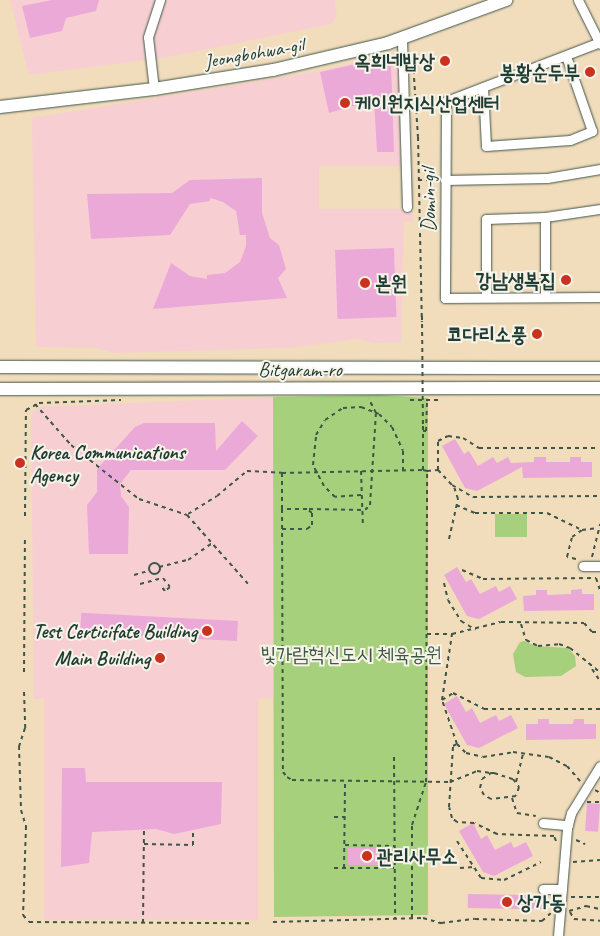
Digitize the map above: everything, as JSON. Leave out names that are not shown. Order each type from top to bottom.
[{"type":"main road","name":"Jeongbohwa-gil","points":[[0,107],[154,89],[273,70],[402,39],[506,0]]},
{"type":"main road","name":"Bitgaram-ro","points":[[0,368],[600,368]]},
{"type":"main road","name":"Bitgaram-ro","points":[[0,389],[600,388]]},
{"type":"street","points":[[154,89],[148,36],[159,0]]},
{"type":"street","name":"Domin-gil","points":[[578,0],[600,43],[446,101],[445,298],[600,297]]},
{"type":"street","points":[[402,39],[408,180],[407,207]]},
{"type":"street","points":[[484,87],[486,146],[570,140],[592,131],[566,56]]},
{"type":"street","points":[[446,180],[547,178],[600,169]]},
{"type":"street","points":[[486,298],[486,219],[545,216],[600,208]]},
{"type":"street","points":[[545,216],[545,297]]},
{"type":"street","points":[[582,562],[600,566]]},
{"type":"street","points":[[558,936],[557,889],[568,825],[600,766]]},
{"type":"street","points":[[542,820],[568,825]]},
{"type":"path","points":[[412,53],[422,322]]},
{"type":"path","points":[[408,180],[446,180]]},
{"type":"path","points":[[412,918],[412,825],[426,782],[425,470],[422,316]]},
{"type":"path","points":[[282,509],[363,510],[370,504],[374,471],[376,413],[368,397],[378,398]]},
{"type":"path","points":[[25,516],[26,410],[35,404],[127,399]]},
{"type":"path","points":[[407,400],[445,400]]},
{"type":"path","points":[[423,431],[426,431],[427,401]]},
{"type":"path","points":[[35,404],[71,445],[139,499],[187,515],[250,586]]},
{"type":"path","points":[[361,495],[335,497],[317,472],[313,449],[325,420],[342,408],[361,407],[376,413],[392,427],[403,450],[404,471]]},
{"type":"path","points":[[449,539],[458,494],[438,470],[438,441],[448,436],[463,438],[479,448],[598,448]]},
{"type":"path","points":[[187,515],[217,496],[246,471],[438,470]]},
{"type":"path","points":[[361,471],[363,527]]},
{"type":"path","points":[[282,472],[283,772],[292,780],[450,782],[477,771],[491,773],[516,782],[519,787],[512,798]]},
{"type":"path","points":[[452,485],[473,497],[484,499],[600,496]]},
{"type":"path","points":[[456,506],[476,513],[547,513],[582,530]]},
{"type":"path","points":[[282,529],[307,529],[314,519],[307,509]]},
{"type":"path","points":[[598,528],[582,530],[572,537],[568,550],[570,559],[582,562],[591,559],[600,524]]},
{"type":"path","points":[[24,672],[25,539]]},
{"type":"path","points":[[151,581],[152,563],[159,567],[188,560],[212,543]]},
{"type":"path","points":[[134,575],[157,572],[159,567]]},
{"type":"path","points":[[462,570],[483,579],[596,578],[600,590]]},
{"type":"path","points":[[140,584],[166,579],[170,587],[165,591],[160,586]]},
{"type":"path","points":[[444,583],[448,600],[461,621],[476,630]]},
{"type":"path","points":[[426,634],[452,634],[476,630],[501,622],[521,624],[584,623],[592,632],[600,632]]},
{"type":"path","points":[[521,624],[526,640],[538,646],[559,644],[570,648],[592,669],[600,681]]},
{"type":"path","points":[[452,634],[442,700],[457,744],[466,753],[476,756],[523,753],[558,760],[600,793]]},
{"type":"path","points":[[592,669],[600,672]]},
{"type":"path","points":[[24,692],[25,728],[19,746],[21,810],[26,826],[24,915],[29,922],[38,924],[250,923]]},
{"type":"path","points":[[442,700],[453,693],[484,709],[600,709]]},
{"type":"path","points":[[457,744],[451,753],[449,807],[452,818],[457,822],[474,822],[497,834],[554,836],[556,850]]},
{"type":"path","points":[[516,782],[523,753]]},
{"type":"path","points":[[394,757],[395,919]]},
{"type":"path","points":[[491,773],[482,779],[480,788],[484,795],[491,799],[512,798]]},
{"type":"path","points":[[344,868],[345,780]]},
{"type":"path","points":[[576,786],[589,786]]},
{"type":"path","points":[[582,810],[586,802],[589,786]]},
{"type":"path","points":[[512,798],[518,813],[542,820]]},
{"type":"path","points":[[586,802],[600,802]]},
{"type":"path","points":[[334,817],[345,817]]},
{"type":"path","points":[[143,923],[144,830]]},
{"type":"path","points":[[144,844],[193,845],[192,830]]},
{"type":"path","points":[[573,837],[579,844],[585,844]]},
{"type":"path","points":[[457,841],[481,878],[496,881],[541,862]]},
{"type":"path","points":[[344,846],[395,846]]},
{"type":"path","points":[[572,863],[600,860]]},
{"type":"path","points":[[460,868],[474,867]]},
{"type":"path","points":[[334,868],[395,868]]},
{"type":"path","points":[[273,922],[412,918],[450,923],[475,920],[542,921],[551,912],[557,889],[570,897],[600,897]]},
{"type":"path","points":[[570,897],[569,910],[574,919],[600,921]]},
{"type":"path","points":[[569,910],[586,906],[600,909]]},
{"type":"shaded area","points":[[10,0],[335,0],[337,17],[331,24],[168,57],[29,75]]},
{"type":"shaded area","points":[[398,52],[401,166],[319,166],[319,209],[412,209],[413,221],[404,221],[401,342],[375,343],[357,339],[291,348],[115,353],[95,348],[36,347],[32,118],[320,71]]},
{"type":"shaded area","points":[[273,397],[273,698],[258,699],[258,920],[44,920],[44,699],[34,699],[31,415],[38,407]]},
{"type":"green space","name":"빛가람혁신도시 체육공원","points":[[377,395],[428,398],[428,915],[274,917],[273,397]]},
{"type":"green space","points":[[495,514],[527,514],[527,537],[495,537]]},
{"type":"green space","points":[[524,641],[536,646],[568,648],[575,656],[576,666],[561,676],[525,677],[516,672],[513,654],[520,642]]},
{"type":"building","points":[[52,0],[99,0],[96,11],[66,18],[62,31],[30,38],[22,6]]},
{"type":"building","name":"케이원지식산업센터","points":[[384,58],[391,64],[394,152],[377,152],[374,100],[329,113],[320,72]]},
{"type":"building","points":[[262,178],[262,213],[270,238],[279,245],[286,269],[278,278],[287,298],[153,309],[171,263],[190,276],[207,279],[207,275],[225,273],[240,262],[246,246],[246,235],[240,235],[236,211],[223,202],[210,198],[210,201],[190,204],[170,235],[91,239],[87,194],[172,193],[190,180]]},
{"type":"building","name":"본원","points":[[394,248],[396,317],[337,319],[335,250]]},
{"type":"building","points":[[242,421],[258,436],[225,470],[131,470],[120,484],[121,496],[129,507],[128,554],[89,554],[87,505],[97,492],[97,469],[135,427],[144,423],[215,423],[216,451]]},
{"type":"building","points":[[455,439],[464,454],[469,451],[478,466],[493,457],[497,463],[508,457],[511,463],[534,462],[534,457],[546,457],[546,462],[570,462],[570,457],[581,457],[581,462],[592,462],[592,477],[523,478],[522,467],[477,491],[465,488],[442,446]]},
{"type":"building","points":[[457,567],[466,582],[471,579],[480,594],[496,586],[499,592],[510,586],[517,599],[479,619],[467,616],[444,575]]},
{"type":"building","points":[[582,589],[582,594],[594,594],[594,610],[524,611],[523,596],[536,595],[536,590],[547,590],[547,595],[571,594],[571,590]]},
{"type":"building","points":[[81,613],[238,621],[237,641],[80,633]]},
{"type":"building","points":[[457,696],[466,712],[472,708],[480,723],[496,715],[499,721],[511,715],[518,728],[479,748],[467,745],[444,704]]},
{"type":"building","points":[[538,719],[549,719],[549,724],[573,724],[574,719],[584,719],[584,724],[596,724],[596,739],[526,740],[526,724],[538,724]]},
{"type":"building","points":[[62,768],[85,768],[86,782],[222,782],[221,824],[174,834],[156,829],[92,832],[89,863],[61,867]]},
{"type":"building","points":[[587,803],[600,804],[598,832],[585,831]]},
{"type":"building","points":[[473,823],[481,839],[487,835],[495,850],[511,842],[514,848],[526,842],[533,856],[494,876],[483,872],[459,831]]},
{"type":"building","name":"관리사무소","points":[[348,848],[387,848],[387,865],[348,865]]},
{"type":"building","name":"상가동","points":[[468,894],[546,895],[546,909],[468,908]]},
{"type":"place","name":"옥희네밥상","points":[[445,61]]},
{"type":"place","name":"봉황순두부","points":[[590,72]]},
{"type":"place","name":"케이원지식산업센터","points":[[345,103]]},
{"type":"place","name":"강남생복집","points":[[566,280]]},
{"type":"place","name":"본원","points":[[365,283]]},
{"type":"place","name":"코다리소풍","points":[[537,334]]},
{"type":"place","name":"Korea Communications Agency","points":[[20,463]]},
{"type":"place","name":"Test Certicifate Building","points":[[207,631]]},
{"type":"place","name":"Main Building","points":[[160,658]]},
{"type":"place","name":"관리사무소","points":[[367,856]]},
{"type":"place","name":"상가동","points":[[507,902]]}]
